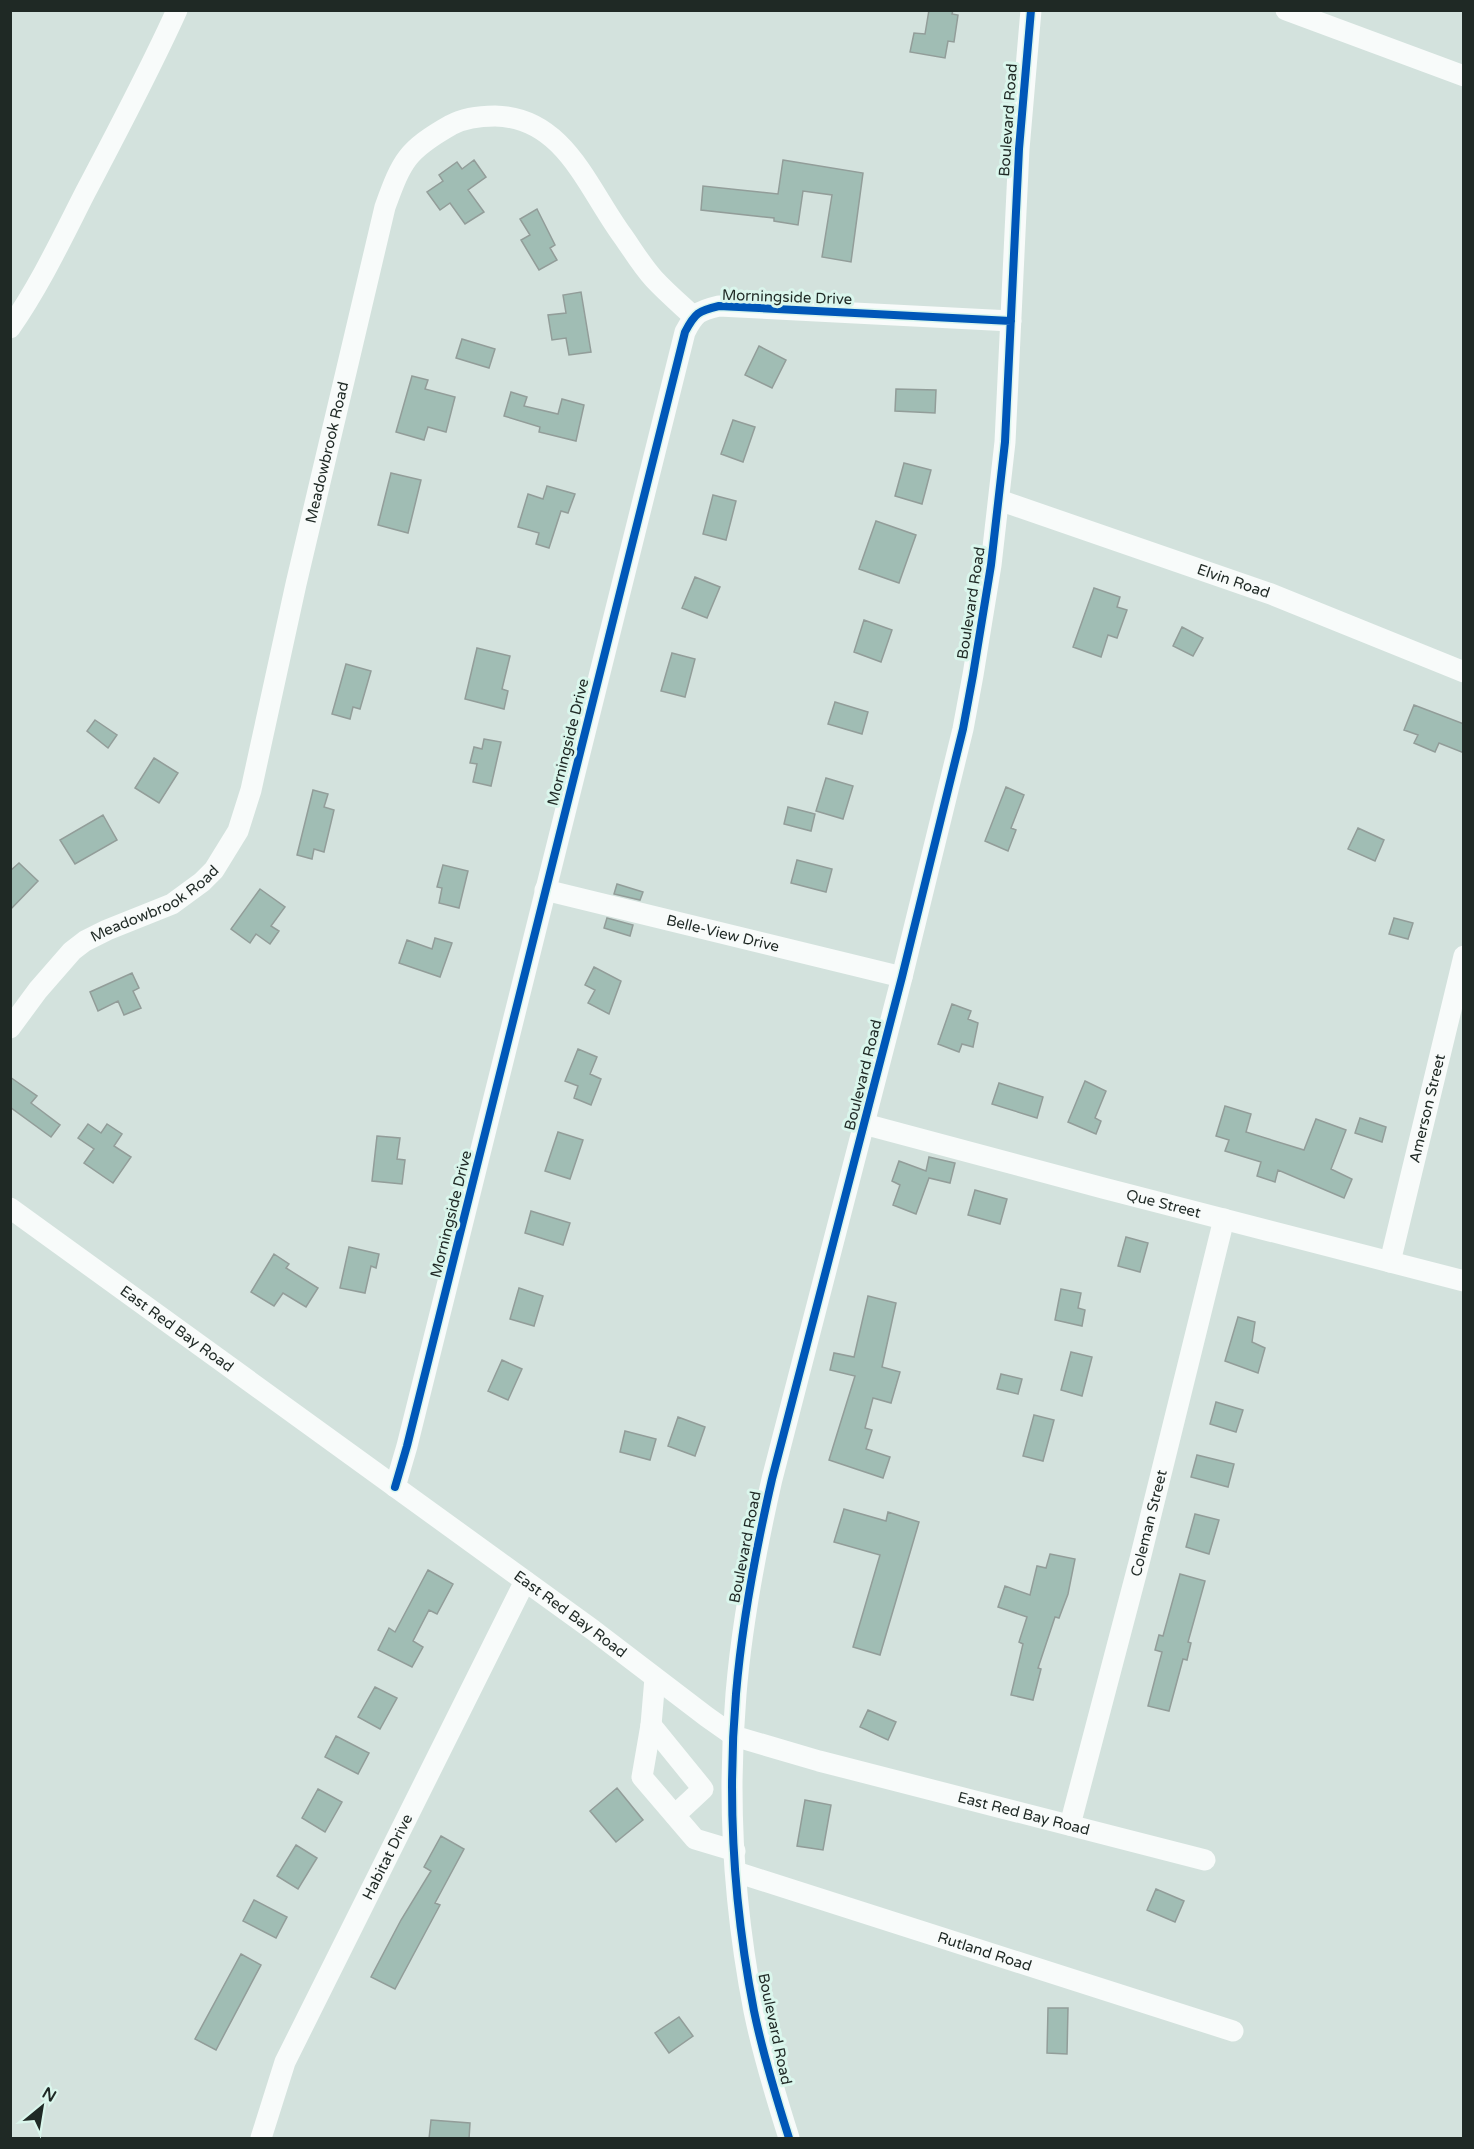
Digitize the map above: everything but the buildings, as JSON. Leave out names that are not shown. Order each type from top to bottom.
[{"type":"street","points":[[10,328],[25,307],[51,260],[177,10]]},
{"type":"street","name":"Boulevard Road","points":[[789,2139],[770,2080],[754,2011],[736,1872],[734,1736],[736,1693],[757,1548],[772,1479],[902,977],[963,729],[989,576],[1005,442],[1018,149],[1031,10]]},
{"type":"street","points":[[1286,10],[1464,76]]},
{"type":"street","name":"Meadowbrook Road","points":[[10,1028],[38,990],[72,951],[85,941],[107,930],[172,904],[214,870],[238,831],[251,790],[296,584],[385,207],[403,162],[420,144],[456,122],[488,116],[503,116],[517,120],[546,133],[573,158],[607,215],[653,278],[693,316]]},
{"type":"street","name":"Morningside Drive","points":[[395,1487],[685,332],[693,316],[702,310],[719,306],[1011,321]]},
{"type":"street","name":"Elvin Road","points":[[999,500],[1271,594],[1464,672]]},
{"type":"street","name":"Belle-View Drive","points":[[545,890],[902,977]]},
{"type":"street","name":"Amerson Street","points":[[1390,1262],[1464,956]]},
{"type":"street","name":"Que Street","points":[[864,1124],[1464,1281]]},
{"type":"street","name":"East Red Bay Road","points":[[10,1208],[525,1581],[734,1736],[819,1761],[1205,1860]]},
{"type":"street","name":"Coleman Street","points":[[1070,1826],[1140,1559],[1224,1219]]},
{"type":"street","name":"Habitat Drive","points":[[261,2139],[285,2062],[525,1581]]},
{"type":"street","points":[[655,1678],[651,1725],[642,1777],[695,1839],[735,1851]]},
{"type":"street","points":[[651,1725],[703,1789]]},
{"type":"street","points":[[675,1815],[703,1789],[734,1791]]},
{"type":"street","name":"Rutland Road","points":[[736,1872],[1233,2031]]},
{"type":"cycle path","points":[[789,2138],[754,2011],[737,1893],[732,1773],[736,1694],[742,1640],[760,1532],[772,1479],[902,977],[963,729],[973,675],[991,565],[1005,442],[1019,149],[1031,10]]},
{"type":"cycle path","points":[[395,1487],[685,332],[698,314],[719,306],[1011,321]]}]
